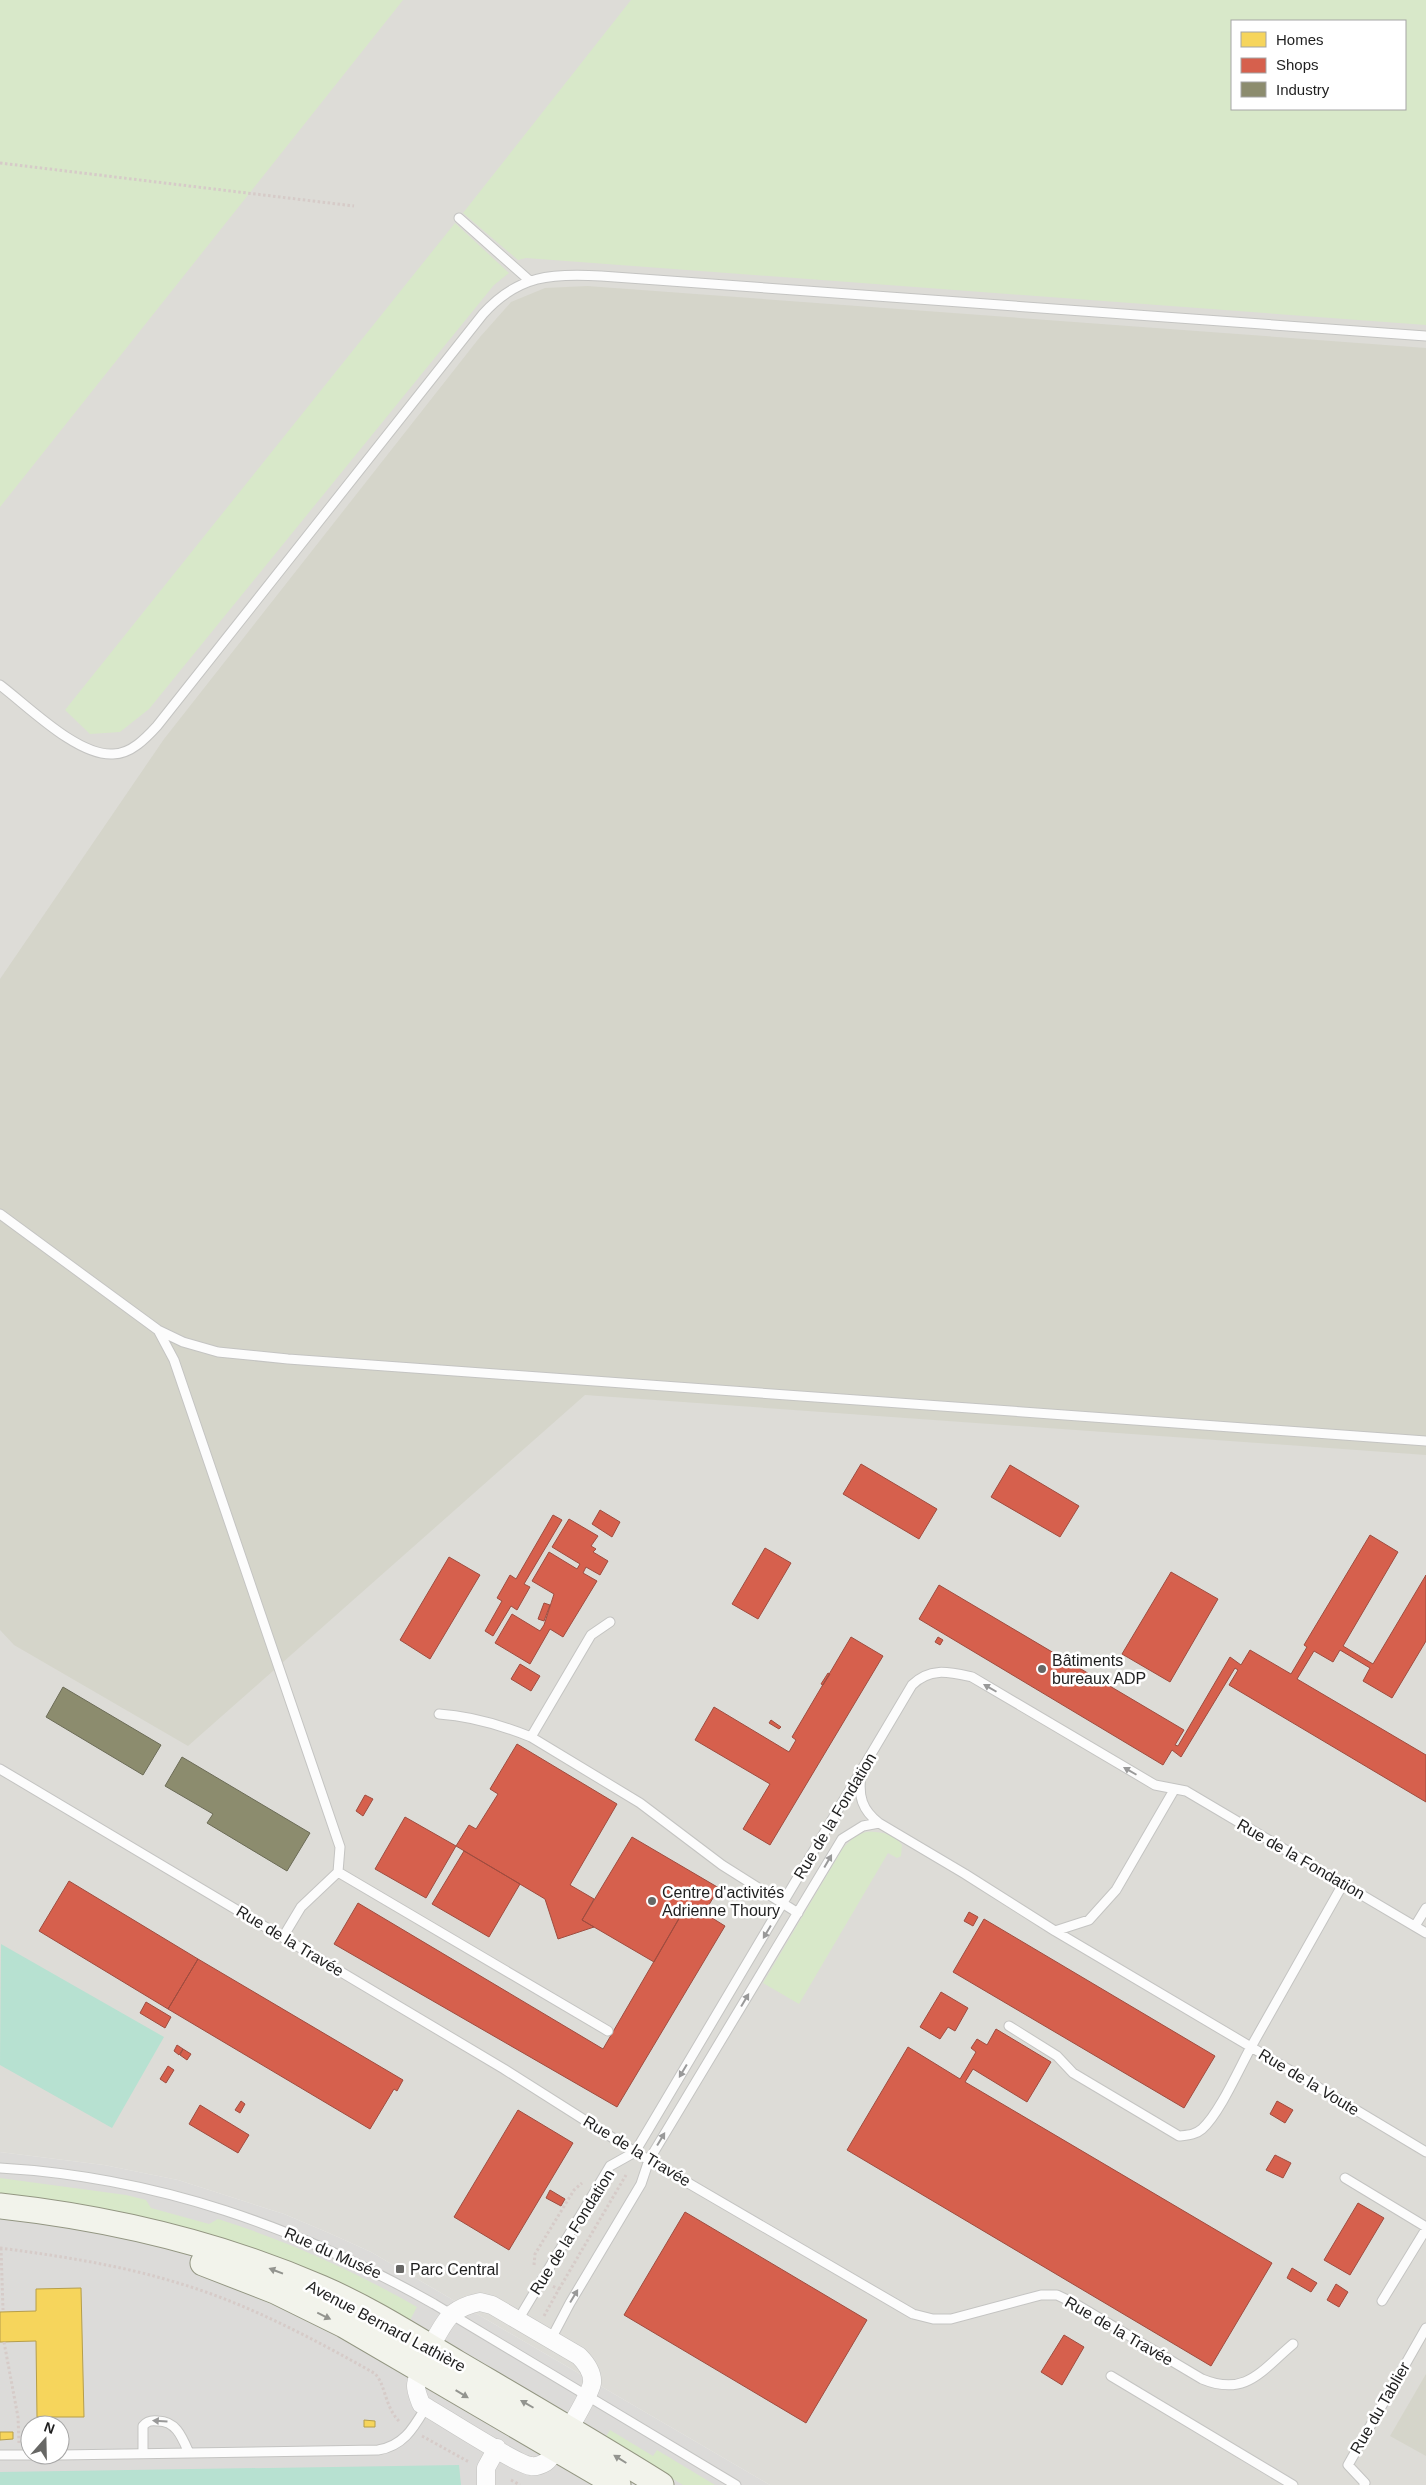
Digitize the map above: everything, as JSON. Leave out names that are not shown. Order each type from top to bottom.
[{"type":"main road","name":"Avenue Bernard Lathière","points":[[0,2206],[115,2224],[220,2251],[322,2288],[426,2358],[562,2439],[661,2485]]},
{"type":"main road","name":"Avenue Bernard Lathière","points":[[0,2220],[84,2232],[146,2245],[216,2267],[275,2291],[336,2321],[426,2358]]},
{"type":"main road","name":"Avenue Bernard Lathière","points":[[562,2439],[618,2485]]},
{"type":"street","points":[[480,2302],[492,2305],[518,2320],[579,2356],[587,2364],[592,2384],[562,2439],[547,2461],[539,2466],[529,2466],[497,2448],[426,2407],[417,2396],[416,2385],[426,2358],[452,2314],[469,2304],[480,2302]]},
{"type":"street","points":[[486,2477],[497,2448]]},
{"type":"lane","points":[[459,218],[530,280]]},
{"type":"lane","points":[[0,685],[80,745],[101,753],[114,754],[136,746],[157,726],[483,314],[506,292],[530,280],[572,274],[1426,336]]},
{"type":"lane","points":[[0,1214],[158,1330],[183,1342],[218,1352],[288,1359],[1426,1441]]},
{"type":"lane","points":[[158,1330],[174,1360],[340,1847],[338,1872],[301,1907],[283,1937]]},
{"type":"lane","points":[[531,1738],[591,1635],[610,1622]]},
{"type":"lane","name":"Rue de la Fondation","points":[[518,2320],[610,2166],[635,2152],[912,1685],[921,1676],[944,1670],[972,1677],[1155,1785],[1186,1791],[1426,1933]]},
{"type":"lane","points":[[438,1714],[464,1716],[510,1728],[531,1738],[640,1803],[722,1865],[798,1913]]},
{"type":"lane","name":"Rue de la Travée","points":[[0,1769],[504,2069],[635,2152],[913,2314],[933,2319],[950,2319],[1041,2295],[1057,2295],[1074,2303],[1202,2379],[1219,2386],[1246,2383],[1293,2344]]},
{"type":"lane","points":[[861,1773],[861,1800],[865,1810],[879,1823],[1251,2048],[1211,2118],[1202,2129],[1192,2135],[1179,2136],[1073,2073],[1057,2056],[1009,2026]]},
{"type":"lane","points":[[1056,1931],[1089,1920],[1116,1890],[1174,1790]]},
{"type":"lane","name":"Rue de la Fondation","points":[[551,2339],[570,2303],[641,2184],[649,2160],[842,1839],[863,1826],[879,1823]]},
{"type":"lane","points":[[338,1872],[608,2031]]},
{"type":"lane","name":"Rue de la Voute","points":[[1343,1884],[1251,2048],[1426,2152]]},
{"type":"lane","points":[[1415,1926],[1426,1908]]},
{"type":"lane","name":"Rue du Musée","points":[[0,2168],[119,2183],[180,2197],[247,2216],[354,2260],[452,2314],[736,2485]]},
{"type":"lane","points":[[1344,2178],[1426,2228],[1382,2301]]},
{"type":"lane","name":"Rue du Tablier","points":[[1364,2485],[1365,2483],[1348,2465],[1426,2328]]},
{"type":"lane","points":[[1111,2376],[1293,2485]]},
{"type":"lane","points":[[70,2455],[378,2450],[393,2446],[412,2429],[426,2407]]},
{"type":"lane","points":[[143,2454],[143,2426],[152,2420],[167,2421],[171,2424],[183,2438],[190,2453]]},
{"type":"lane","points":[[0,2456],[20,2455]]},
{"type":"path","points":[[0,163],[354,206]]},
{"type":"path","points":[[559,2289],[626,2175]]},
{"type":"path","points":[[3,2310],[0,2248],[70,2257],[179,2283],[228,2300],[317,2342],[376,2374],[393,2415],[486,2477],[520,2485]]},
{"type":"path","points":[[4,2342],[18,2417],[20,2455]]},
{"type":"shaded area","points":[[0,0],[1426,0],[1426,2485],[770,2485],[371,2252],[284,2214],[178,2180],[104,2165],[0,2152]]},
{"type":"shaded area","points":[[587,286],[1426,348],[1426,1455],[585,1395],[188,1746],[14,1645],[0,1630],[0,979],[164,739],[480,337],[511,302],[545,288]]},
{"type":"shaded area","points":[[0,2152],[104,2165],[178,2180],[284,2214],[329,2233],[371,2252],[770,2485],[0,2485]]},
{"type":"shaded area","points":[[1426,2374],[1426,2456],[1390,2436]]},
{"type":"green space","points":[[0,0],[403,0],[0,507]]},
{"type":"green space","points":[[631,0],[1426,0],[1426,325],[526,258],[518,260],[463,213]]},
{"type":"green space","points":[[455,223],[509,273],[494,285],[149,709],[120,732],[90,734],[65,710]]},
{"type":"green space","points":[[866,1832],[881,1833],[895,1838],[902,1845],[901,1856],[897,1858],[888,1853],[799,2004],[763,1983],[843,1848],[855,1836]]},
{"type":"green space","points":[[1,1944],[164,2037],[112,2128],[0,2065]]},
{"type":"green space","points":[[0,2178],[126,2195],[146,2200],[151,2208],[209,2224],[218,2219],[270,2237],[320,2258],[369,2281],[417,2307],[409,2322],[360,2295],[0,2200]]},
{"type":"green space","points":[[610,2430],[653,2456],[657,2450],[715,2485],[683,2485],[605,2438]]},
{"type":"green space","points":[[459,2465],[461,2485],[0,2485],[0,2472]]},
{"type":"building: Homes","points":[[81,2288],[84,2417],[37,2415],[36,2341],[0,2342],[0,2312],[36,2311],[36,2289]]},
{"type":"building: Homes","points":[[364,2420],[375,2421],[375,2427],[364,2427]]},
{"type":"building: Homes","points":[[0,2432],[13,2432],[13,2439],[0,2440]]},
{"type":"building: Shops","points":[[861,1464],[937,1509],[919,1539],[843,1494]]},
{"type":"building: Shops","points":[[1010,1465],[1079,1506],[1060,1537],[991,1497]]},
{"type":"building: Shops","points":[[600,1510],[620,1522],[612,1537],[592,1524]]},
{"type":"building: Shops","points":[[553,1515],[562,1520],[524,1584],[530,1587],[517,1610],[511,1606],[493,1636],[485,1631],[502,1601],[497,1598],[510,1575],[516,1579]]},
{"type":"building: Shops","points":[[569,1519],[598,1536],[591,1546],[596,1549],[593,1552],[608,1561],[600,1575],[586,1567],[583,1573],[597,1581],[563,1637],[550,1629],[530,1664],[495,1643],[512,1614],[540,1631],[544,1625],[554,1594],[532,1581],[549,1552],[577,1569],[580,1564],[552,1547]]},
{"type":"building: Shops","name":"Bâtiments bureaux ADP","points":[[1370,1535],[1398,1552],[1343,1646],[1373,1664],[1426,1575],[1426,1641],[1392,1698],[1363,1681],[1370,1668],[1340,1650],[1333,1662],[1314,1651],[1297,1679],[1426,1755],[1426,1802],[1229,1685],[1238,1670],[1235,1668],[1181,1757],[1172,1750],[1163,1765],[919,1619],[939,1585],[1184,1730],[1175,1745],[1178,1746],[1230,1657],[1241,1665],[1250,1650],[1291,1674],[1307,1647],[1304,1645]]},
{"type":"building: Shops","points":[[765,1548],[791,1563],[758,1619],[732,1604]]},
{"type":"building: Shops","points":[[449,1557],[480,1575],[430,1659],[400,1640]]},
{"type":"building: Shops","points":[[1171,1572],[1218,1599],[1170,1682],[1122,1654]]},
{"type":"building: Shops","points":[[544,1603],[550,1605],[544,1621],[538,1619]]},
{"type":"building: Shops","points":[[851,1637],[883,1656],[770,1845],[743,1829],[770,1784],[695,1740],[714,1707],[789,1752],[796,1740],[792,1737]]},
{"type":"building: Shops","points":[[938,1637],[943,1640],[940,1645],[935,1642]]},
{"type":"building: Shops","points":[[520,1664],[540,1676],[531,1691],[511,1679]]},
{"type":"building: Shops","points":[[828,1673],[830,1674],[823,1685],[821,1684]]},
{"type":"building: Shops","points":[[771,1720],[781,1727],[779,1729],[769,1723]]},
{"type":"building: Shops","points":[[517,1744],[617,1804],[570,1885],[594,1899],[582,1920],[594,1927],[558,1939],[545,1899],[456,1846],[469,1825],[476,1829],[498,1794],[490,1789]]},
{"type":"building: Shops","points":[[365,1795],[373,1799],[363,1816],[356,1811]]},
{"type":"building: Shops","points":[[405,1817],[456,1846],[426,1898],[375,1869]]},
{"type":"building: Shops","name":"Centre d'activités Adrienne Thoury","points":[[632,1837],[719,1888],[704,1913],[688,1903],[654,1962],[582,1920]]},
{"type":"building: Shops","points":[[464,1851],[520,1884],[489,1937],[432,1904]]},
{"type":"building: Shops","points":[[69,1881],[198,1959],[168,2009],[39,1931]]},
{"type":"building: Shops","points":[[358,1903],[603,2049],[688,1903],[725,1926],[617,2107],[334,1944]]},
{"type":"building: Shops","points":[[969,1912],[978,1917],[973,1926],[964,1921]]},
{"type":"building: Shops","points":[[984,1919],[1215,2056],[1184,2108],[953,1972]]},
{"type":"building: Shops","points":[[198,1959],[403,2080],[397,2091],[394,2089],[370,2129],[168,2009]]},
{"type":"building: Shops","points":[[941,1992],[968,2008],[955,2031],[948,2027],[940,2039],[920,2027]]},
{"type":"building: Shops","points":[[146,2002],[171,2017],[165,2028],[140,2013]]},
{"type":"building: Shops","points":[[996,2029],[1051,2062],[1027,2102],[973,2069],[965,2082],[1272,2263],[1211,2366],[847,2150],[908,2047],[960,2079],[976,2052],[971,2048],[977,2039],[987,2045]]},
{"type":"building: Shops","points":[[177,2045],[183,2049],[179,2055],[174,2051]]},
{"type":"building: Shops","points":[[183,2049],[191,2054],[187,2060],[180,2055]]},
{"type":"building: Shops","points":[[168,2066],[174,2070],[166,2083],[160,2079]]},
{"type":"building: Shops","points":[[241,2101],[245,2104],[240,2113],[235,2110]]},
{"type":"building: Shops","points":[[1277,2101],[1293,2110],[1285,2123],[1270,2114]]},
{"type":"building: Shops","points":[[200,2105],[249,2135],[238,2153],[189,2124]]},
{"type":"building: Shops","points":[[518,2110],[573,2143],[509,2250],[454,2217]]},
{"type":"building: Shops","points":[[1275,2155],[1291,2163],[1283,2178],[1266,2170]]},
{"type":"building: Shops","points":[[550,2190],[565,2199],[561,2206],[546,2198]]},
{"type":"building: Shops","points":[[1358,2203],[1384,2218],[1350,2275],[1324,2260]]},
{"type":"building: Shops","points":[[685,2212],[867,2320],[806,2423],[624,2315]]},
{"type":"building: Shops","points":[[1292,2268],[1317,2283],[1311,2292],[1287,2278]]},
{"type":"building: Shops","points":[[1336,2284],[1348,2292],[1339,2307],[1327,2300]]},
{"type":"building: Shops","points":[[1064,2335],[1084,2347],[1062,2385],[1041,2372]]},
{"type":"building: Industry","points":[[63,1687],[161,1745],[143,1775],[46,1717]]},
{"type":"building: Industry","points":[[182,1757],[310,1833],[287,1871],[207,1823],[213,1814],[165,1786]]},
{"type":"place","name":"Bâtiments bureaux ADP","points":[[1042,1669]]},
{"type":"place","name":"Centre d'activités Adrienne Thoury","points":[[652,1901]]},
{"type":"place","name":"Parc Central","points":[[400,2269]]}]
